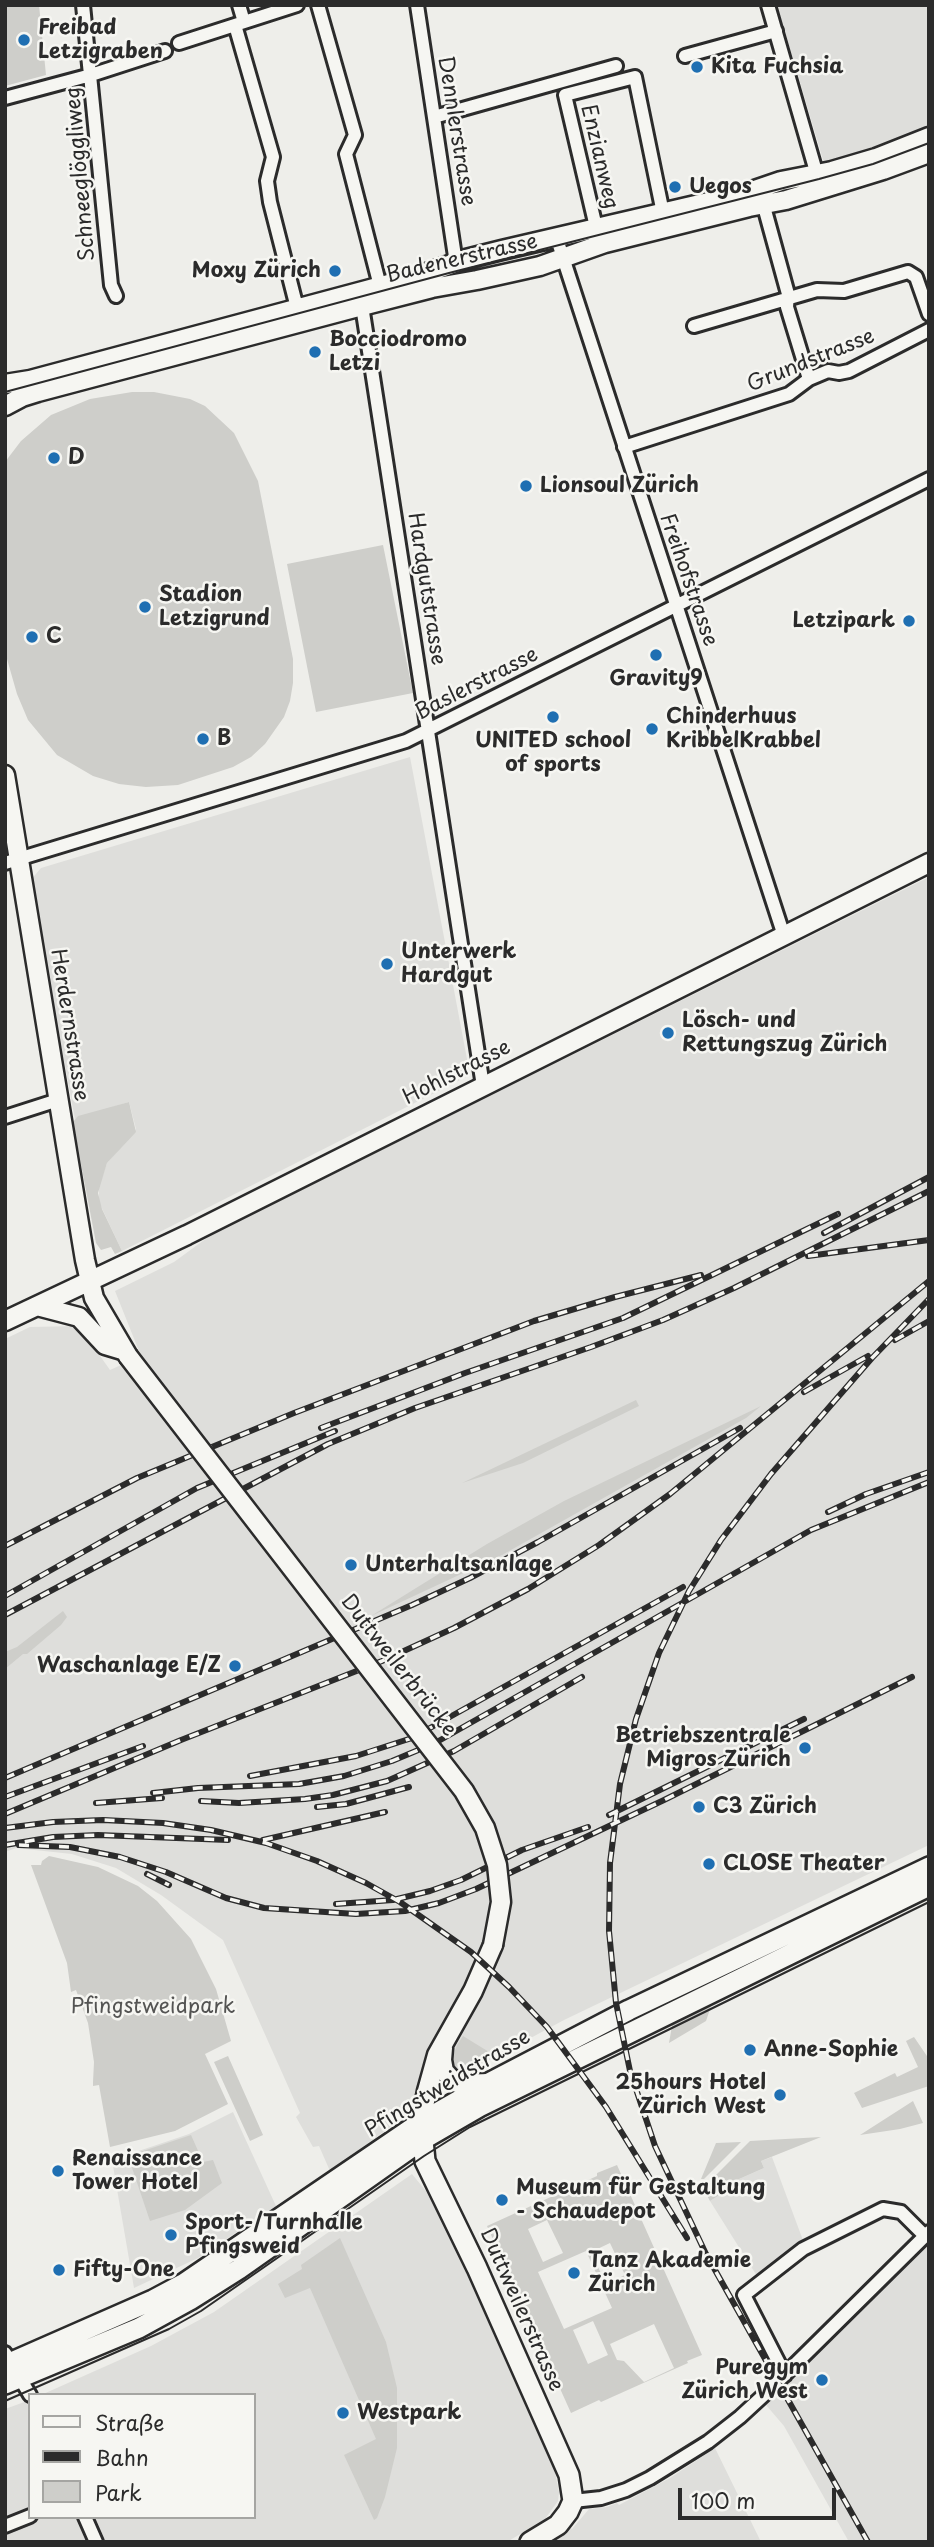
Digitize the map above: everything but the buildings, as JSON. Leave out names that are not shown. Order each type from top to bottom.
[{"type":"main road","name":"Pfingstweidstrasse","points":[[13,2373],[183,2284],[422,2131],[489,2083],[629,2010],[929,1867]]},
{"type":"main road","name":"Pfingstweidstrasse","points":[[422,2131],[479,2107],[929,1886]]},
{"type":"main road","name":"Duttweilerstrasse","points":[[422,2131],[428,2166],[478,2268],[569,2475],[573,2501]]},
{"type":"main road","points":[[530,2542],[558,2525],[573,2501]]},
{"type":"street","name":"Schneeglöggliweg","points":[[83,5],[111,285],[116,296]]},
{"type":"street","points":[[239,5],[239,24],[273,157],[267,181],[292,288],[300,307]]},
{"type":"street","points":[[179,43],[297,5]]},
{"type":"street","points":[[318,5],[355,135],[345,154],[380,286]]},
{"type":"street","name":"Dennlerstrasse","points":[[417,5],[457,263]]},
{"type":"street","points":[[768,5],[817,175]]},
{"type":"street","points":[[685,56],[776,31]]},
{"type":"street","points":[[5,98],[91,75],[165,51]]},
{"type":"street","points":[[434,117],[615,66]]},
{"type":"street","name":"Enzianweg","points":[[596,228],[565,95],[635,77],[663,213]]},
{"type":"street","name":"Badenerstrasse","points":[[5,384],[30,380],[380,286],[556,236],[743,194],[781,181],[817,175],[876,158],[929,137]]},
{"type":"street","name":"Badenerstrasse","points":[[5,406],[38,392],[362,306],[432,288],[477,281],[563,258],[605,243],[786,200],[929,153]]},
{"type":"street","points":[[763,204],[788,298],[787,307],[809,379]]},
{"type":"street","name":"Freihofstrasse","points":[[556,236],[784,936]]},
{"type":"street","points":[[694,326],[817,290],[844,291],[908,272],[916,277],[929,314]]},
{"type":"street","name":"Hardgutstrasse","points":[[362,306],[483,1086]]},
{"type":"street","name":"Grundstrasse","points":[[624,447],[789,394],[809,379],[828,371],[849,371],[929,330]]},
{"type":"street","name":"Baslerstrasse","points":[[12,861],[399,743],[929,479]]},
{"type":"street","name":"Herdernstrasse","points":[[5,775],[12,861],[90,1282]]},
{"type":"street","name":"Hohlstrasse","points":[[5,1321],[90,1282],[929,863]]},
{"type":"street","points":[[9,1115],[58,1100]]},
{"type":"street","name":"Duttweilerbrücke","points":[[90,1282],[94,1298],[127,1354],[449,1769],[485,1828],[493,1847],[501,1885],[499,1925],[483,1970],[432,2069],[422,2131]]},
{"type":"street","points":[[37,1306],[79,1317],[105,1345],[127,1354]]},
{"type":"street","points":[[449,2032],[442,2060],[448,2077],[461,2084],[489,2083]]},
{"type":"street","points":[[573,2501],[611,2496],[661,2472],[708,2442],[740,2417],[785,2375],[927,2234],[901,2212],[883,2209],[803,2249],[744,2295],[785,2375]]},
{"type":"street","points":[[5,2526],[28,2517]]},
{"type":"street","points":[[86,2519],[96,2542]]},
{"type":"shaded area","points":[[777,5],[929,5],[929,127],[824,163]]},
{"type":"shaded area","points":[[410,757],[470,1075],[122,1251],[99,1202],[99,1186],[107,1163],[136,1129],[129,1102],[75,1119],[30,881],[41,868]]},
{"type":"shaded area","points":[[929,877],[929,1845],[564,2020],[397,2110],[399,2117],[393,2125],[330,2171],[319,2146],[313,2147],[296,2117],[300,2113],[223,1940],[161,1895],[116,1868],[72,1854],[16,1848],[5,1852],[5,1339],[30,1327],[79,1326],[110,1370],[141,1356],[115,1291],[174,1262],[211,1235]]},
{"type":"shaded area","points":[[233,2112],[276,2206],[198,2258],[134,2288],[112,2160],[189,2134]]},
{"type":"shaded area","points":[[772,2157],[804,2243],[757,2276],[710,2201],[723,2193],[721,2187],[764,2168],[761,2161]]},
{"type":"shaded area","points":[[412,2174],[434,2201],[555,2472],[558,2501],[545,2519],[507,2542],[5,2542],[5,2409],[28,2401],[28,2519],[256,2519],[256,2393],[45,2393],[151,2346],[214,2312]]},
{"type":"shaded area","points":[[929,2244],[929,2542],[849,2542],[784,2426],[766,2405]]},
{"type":"shaded area","points":[[715,2448],[761,2542],[545,2542],[572,2529],[589,2509],[617,2503],[619,2505],[670,2478]]},
{"type":"green space","name":"Freibad Letzigraben","points":[[5,5],[39,5],[46,75],[5,86]]},
{"type":"green space","name":"Stadion Letzigrund","points":[[132,392],[154,392],[190,399],[205,406],[234,433],[258,481],[293,659],[290,701],[284,717],[265,744],[251,757],[233,767],[178,785],[146,787],[119,784],[93,776],[57,755],[28,720],[5,652],[5,462],[21,441],[51,415],[90,399]]},
{"type":"green space","points":[[383,545],[413,693],[316,712],[287,564]]},
{"type":"green space","points":[[129,1102],[136,1132],[107,1163],[98,1193],[102,1209],[122,1251],[115,1254],[111,1247],[101,1250],[96,1243],[73,1122],[78,1116]]},
{"type":"green space","points":[[636,1400],[639,1406],[523,1463],[462,1483]]},
{"type":"green space","points":[[761,1406],[746,1418],[502,1555],[371,1616],[487,1544],[564,1501]]},
{"type":"green space","points":[[63,1611],[67,1617],[61,1625],[5,1669],[5,1652],[17,1647]]},
{"type":"green space","name":"Pfingstweidpark","points":[[49,1856],[98,1867],[138,1886],[157,1901],[191,1939],[216,1989],[231,2041],[205,2054],[228,2104],[175,2131],[110,2147],[99,2085],[93,2086],[94,2062],[88,2023],[76,1990],[71,1992],[67,1963],[31,1865],[41,1865]]},
{"type":"green space","points":[[711,2006],[706,2021],[669,2043],[673,2020]]},
{"type":"green space","points":[[463,2036],[494,2055],[467,2069],[455,2066],[452,2059]]},
{"type":"green space","points":[[914,2037],[929,2059],[929,2086],[862,2108],[854,2093],[895,2073],[897,2077],[918,2067],[906,2041]]},
{"type":"green space","points":[[228,2056],[263,2135],[250,2141],[214,2062]]},
{"type":"green space","points":[[913,2101],[923,2123],[860,2135]]},
{"type":"green space","points":[[191,2135],[203,2162],[213,2160],[222,2183],[185,2210],[150,2221],[128,2156]]},
{"type":"green space","points":[[821,2137],[761,2161],[764,2168],[721,2187],[723,2193],[710,2201],[703,2188],[750,2141]]},
{"type":"green space","points":[[741,2142],[704,2179],[701,2179],[716,2143]]},
{"type":"green space","points":[[617,2165],[702,2355],[687,2361],[688,2363],[601,2402],[599,2400],[571,2413],[487,2226],[597,2176],[597,2173]],"holes":[[[547,2220],[563,2253],[543,2262],[528,2229]],[[610,2243],[625,2275],[606,2284],[591,2252]],[[586,2251],[612,2308],[564,2329],[538,2272]],[[593,2321],[608,2355],[588,2364],[573,2330]],[[654,2324],[674,2368],[644,2382],[624,2361],[617,2360],[610,2344]]]},
{"type":"green space","points":[[340,2238],[386,2342],[397,2388],[397,2448],[385,2497],[374,2520],[344,2455],[376,2439],[310,2288],[285,2298],[278,2284],[302,2269],[301,2265]]},
{"type":"tram line","points":[[5,392],[449,273],[819,179],[873,164],[929,143]]},
{"type":"tram line","points":[[5,2401],[169,2329],[201,2311],[470,2127],[929,1902]]},
{"type":"railway","points":[[824,1233],[929,1177]]},
{"type":"railway","points":[[5,1615],[328,1444],[415,1408],[663,1320],[734,1288],[929,1191]]},
{"type":"railway","points":[[321,1428],[465,1373],[623,1318],[838,1214]]},
{"type":"railway","points":[[808,1256],[929,1240]]},
{"type":"railway","points":[[5,1546],[137,1478],[294,1413],[534,1321],[701,1275]]},
{"type":"railway","points":[[5,1814],[181,1740],[382,1661],[454,1628],[528,1589],[599,1545],[670,1494],[929,1281]]},
{"type":"railway","points":[[868,2542],[706,2254],[655,2146],[630,2071],[616,2003],[609,1931],[610,1863],[620,1784],[636,1719],[659,1653],[689,1591],[721,1540],[771,1474],[872,1358],[929,1299]]},
{"type":"railway","points":[[895,1340],[929,1321]]},
{"type":"railway","points":[[804,1392],[868,1356]]},
{"type":"railway","points":[[5,1778],[470,1578],[740,1428]]},
{"type":"railway","points":[[5,1596],[197,1488],[335,1431]]},
{"type":"railway","points":[[828,1512],[866,1494],[929,1472]]},
{"type":"railway","points":[[153,1793],[198,1788],[299,1784],[344,1776],[392,1761],[435,1743],[811,1530],[929,1482]]},
{"type":"railway","points":[[250,1776],[356,1756],[412,1738],[683,1587]]},
{"type":"railway","points":[[201,1801],[239,1803],[305,1799],[387,1781],[454,1751],[582,1677]]},
{"type":"railway","points":[[19,1845],[70,1847],[120,1857],[166,1872],[226,1898],[264,1908],[356,1914],[405,1911],[439,1903],[476,1889],[664,1800],[912,1677]]},
{"type":"railway","points":[[609,1815],[804,1719]]},
{"type":"railway","points":[[5,1797],[143,1746]]},
{"type":"railway","points":[[317,1807],[346,1804],[409,1787]]},
{"type":"railway","points":[[96,1803],[162,1798]]},
{"type":"railway","points":[[263,1840],[385,1812]]},
{"type":"railway","points":[[5,1828],[103,1820],[163,1823],[211,1830],[266,1843],[317,1861],[400,1902],[471,1952],[547,2027],[606,2107],[687,2238]]},
{"type":"railway","points":[[336,1904],[393,1900],[430,1891],[461,1880],[522,1850],[588,1827]]},
{"type":"railway","points":[[5,1845],[53,1837],[98,1835],[228,1840]]},
{"type":"railway","points":[[147,1874],[169,1885]]},
{"type":"place","name":"Freibad Letzigraben","points":[[24,40]]},
{"type":"place","name":"Kita Fuchsia","points":[[697,67]]},
{"type":"place","name":"Uegos","points":[[675,187]]},
{"type":"place","name":"Moxy Zürich","points":[[335,271]]},
{"type":"place","name":"Bocciodromo Letzi","points":[[315,352]]},
{"type":"place","name":"D","points":[[54,458]]},
{"type":"place","name":"Lionsoul Zürich","points":[[526,486]]},
{"type":"place","name":"Stadion Letzigrund","points":[[145,607]]},
{"type":"place","name":"Letzipark","points":[[909,621]]},
{"type":"place","name":"C","points":[[32,637]]},
{"type":"place","name":"Gravity9","points":[[656,655]]},
{"type":"place","name":"UNITED school of sports","points":[[553,717]]},
{"type":"place","name":"Chinderhuus KribbelKrabbel","points":[[652,729]]},
{"type":"place","name":"B","points":[[203,739]]},
{"type":"place","name":"Unterwerk Hardgut","points":[[387,964]]},
{"type":"place","name":"Lösch- und Rettungszug Zürich","points":[[668,1033]]},
{"type":"place","name":"Unterhaltsanlage","points":[[351,1565]]},
{"type":"place","name":"Waschanlage E/Z","points":[[235,1666]]},
{"type":"place","name":"Betriebszentrale Migros Zürich","points":[[805,1748]]},
{"type":"place","name":"C3 Zürich","points":[[699,1807]]},
{"type":"place","name":"CLOSE Theater","points":[[709,1864]]},
{"type":"place","name":"Anne-Sophie","points":[[750,2050]]},
{"type":"place","name":"25hours Hotel Zürich West","points":[[780,2095]]},
{"type":"place","name":"Renaissance Tower Hotel","points":[[58,2171]]},
{"type":"place","name":"Museum für Gestaltung - Schaudepot","points":[[502,2200]]},
{"type":"place","name":"Sport-/Turnhalle Pfingsweid","points":[[171,2235]]},
{"type":"place","name":"Fifty-One","points":[[59,2270]]},
{"type":"place","name":"Tanz Akademie Zürich","points":[[574,2273]]},
{"type":"place","name":"Puregym Zürich West","points":[[822,2380]]},
{"type":"place","name":"Westpark","points":[[343,2413]]}]
